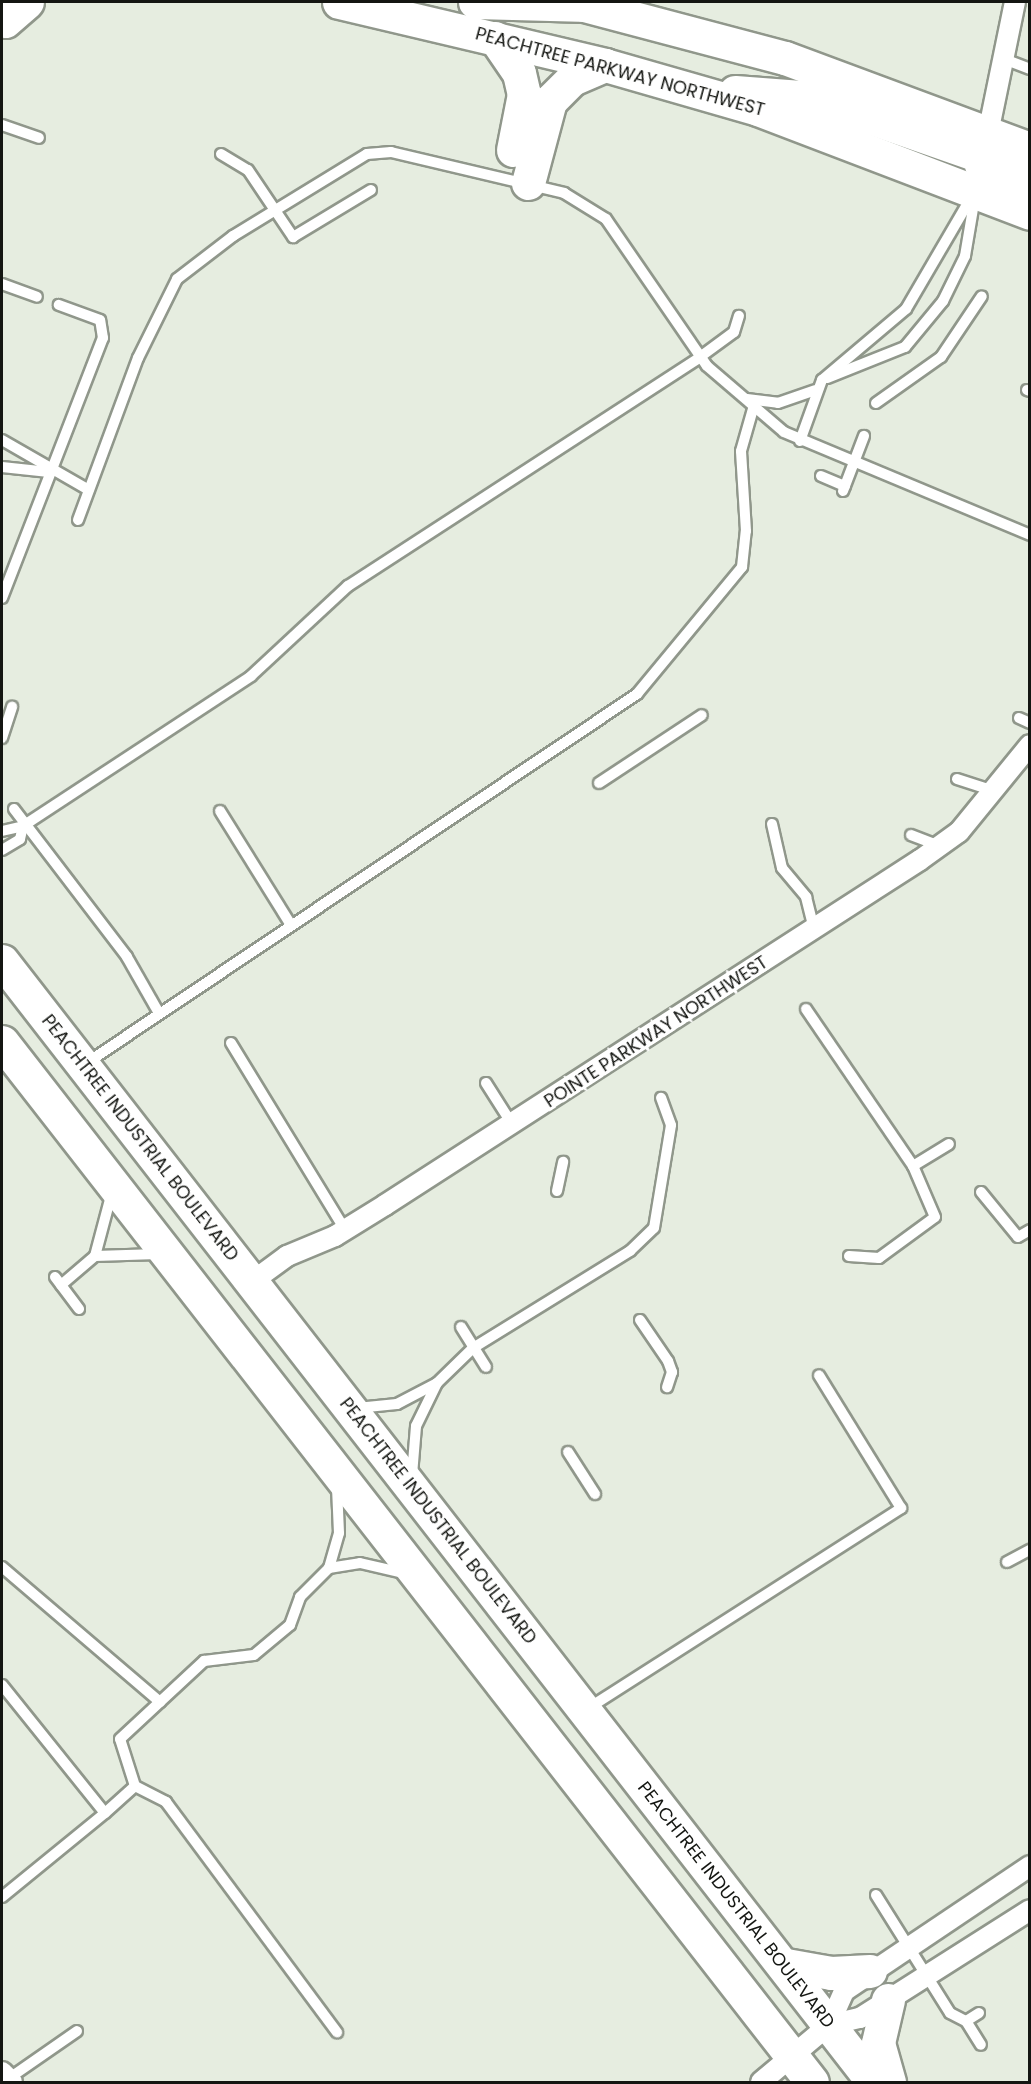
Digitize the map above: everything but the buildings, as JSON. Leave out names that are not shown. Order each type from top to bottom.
[{"type":"highway","name":"PEACHTREE PARKWAY NORTHWEST","points":[[339,2],[605,65],[710,94],[982,161],[1029,149]]},
{"type":"highway","name":"PEACHTREE PARKWAY NORTHWEST","points":[[475,2],[581,3],[786,58],[982,161],[1029,213]]},
{"type":"highway","points":[[495,38],[519,73],[524,94],[517,180]]},
{"type":"highway","points":[[517,180],[550,101],[572,79],[605,65]]},
{"type":"highway","points":[[982,161],[1029,180]]},
{"type":"highway","name":"PEACHTREE INDUSTRIAL BOULEVARD","points":[[2,961],[786,1965],[873,2082]]},
{"type":"highway","points":[[2,1042],[329,1465],[804,2070]]},
{"type":"highway","points":[[786,1965],[831,1973],[870,1971]]},
{"type":"highway","points":[[888,2000],[878,2043],[890,2082]]},
{"type":"street","points":[[982,161],[1015,2]]},
{"type":"street","name":"POINTE PARKWAY NORTHWEST","points":[[253,1281],[287,1256],[345,1230],[814,930],[939,846],[959,832],[990,790],[1029,745]]},
{"type":"street","points":[[761,2082],[804,2070],[829,2025],[844,1990],[1029,1866]]},
{"type":"street","points":[[829,2025],[857,2019],[1029,1910]]},
{"type":"lane","points":[[1004,59],[1029,69]]},
{"type":"lane","points":[[2,125],[39,138]]},
{"type":"lane","points":[[221,154],[248,170],[293,237],[371,190]]},
{"type":"lane","points":[[78,520],[138,358],[177,279],[275,209],[367,154],[411,155],[564,193],[606,219],[700,357],[733,394],[753,409],[800,441],[1029,535]]},
{"type":"lane","points":[[800,441],[815,390],[822,380],[906,309],[982,161]]},
{"type":"lane","points":[[822,380],[881,361],[905,347],[943,302],[965,256],[982,161]]},
{"type":"lane","points":[[2,284],[37,297]]},
{"type":"lane","points":[[876,403],[941,357],[982,296]]},
{"type":"lane","points":[[2,598],[73,426],[103,338],[100,320],[59,305]]},
{"type":"lane","points":[[2,831],[12,824],[23,826],[252,676],[348,586],[700,357],[734,332],[739,316]]},
{"type":"lane","points":[[733,394],[762,405],[815,390]]},
{"type":"lane","points":[[82,1066],[637,694],[742,567],[746,531],[741,451],[753,409]]},
{"type":"lane","points":[[821,476],[844,489],[855,465],[864,436]]},
{"type":"lane","points":[[2,440],[52,473],[89,490]]},
{"type":"lane","points":[[2,467],[52,473]]},
{"type":"lane","points":[[2,733],[12,707]]},
{"type":"lane","points":[[599,783],[702,714]]},
{"type":"lane","points":[[957,779],[990,790]]},
{"type":"lane","points":[[14,809],[23,826],[127,957],[159,1013]]},
{"type":"lane","points":[[220,811],[291,925]]},
{"type":"lane","points":[[772,824],[782,868],[806,897],[814,930]]},
{"type":"lane","points":[[2,850],[20,839],[23,826]]},
{"type":"lane","points":[[911,835],[939,846]]},
{"type":"lane","points":[[806,1010],[913,1166],[935,1217],[879,1257],[849,1256]]},
{"type":"lane","points":[[231,1043],[329,1196],[345,1230]]},
{"type":"lane","points":[[486,1083],[512,1124]]},
{"type":"lane","points":[[351,1409],[397,1404],[436,1383],[473,1348],[630,1251],[654,1228],[671,1125],[661,1098]]},
{"type":"lane","points":[[913,1166],[949,1144]]},
{"type":"lane","points":[[557,1191],[563,1162]]},
{"type":"lane","points":[[95,1256],[112,1205],[110,1180]]},
{"type":"lane","points":[[981,1192],[1018,1237],[1029,1230]]},
{"type":"lane","points":[[79,1309],[58,1281],[95,1256],[118,1251],[169,1256]]},
{"type":"lane","points":[[640,1320],[668,1361],[672,1372],[667,1387]]},
{"type":"lane","points":[[461,1327],[486,1367]]},
{"type":"lane","points":[[585,1710],[901,1508],[819,1375]]},
{"type":"lane","points":[[411,1487],[416,1426],[436,1383]]},
{"type":"lane","points":[[568,1452],[595,1494]]},
{"type":"lane","points":[[329,1465],[339,1496],[339,1533],[329,1568],[300,1597],[290,1625],[254,1655],[204,1661],[120,1739],[135,1786],[166,1802],[337,2032]]},
{"type":"lane","points":[[1007,1562],[1029,1550]]},
{"type":"lane","points":[[329,1568],[360,1563],[418,1577]]},
{"type":"lane","points":[[2,1567],[160,1702]]},
{"type":"lane","points":[[2,1684],[105,1813]]},
{"type":"lane","points":[[2,1897],[135,1786]]},
{"type":"lane","points":[[876,1895],[950,2013],[966,2021],[981,2045]]},
{"type":"lane","points":[[966,2021],[979,2013]]},
{"type":"lane","points":[[7,2078],[77,2031]]}]
